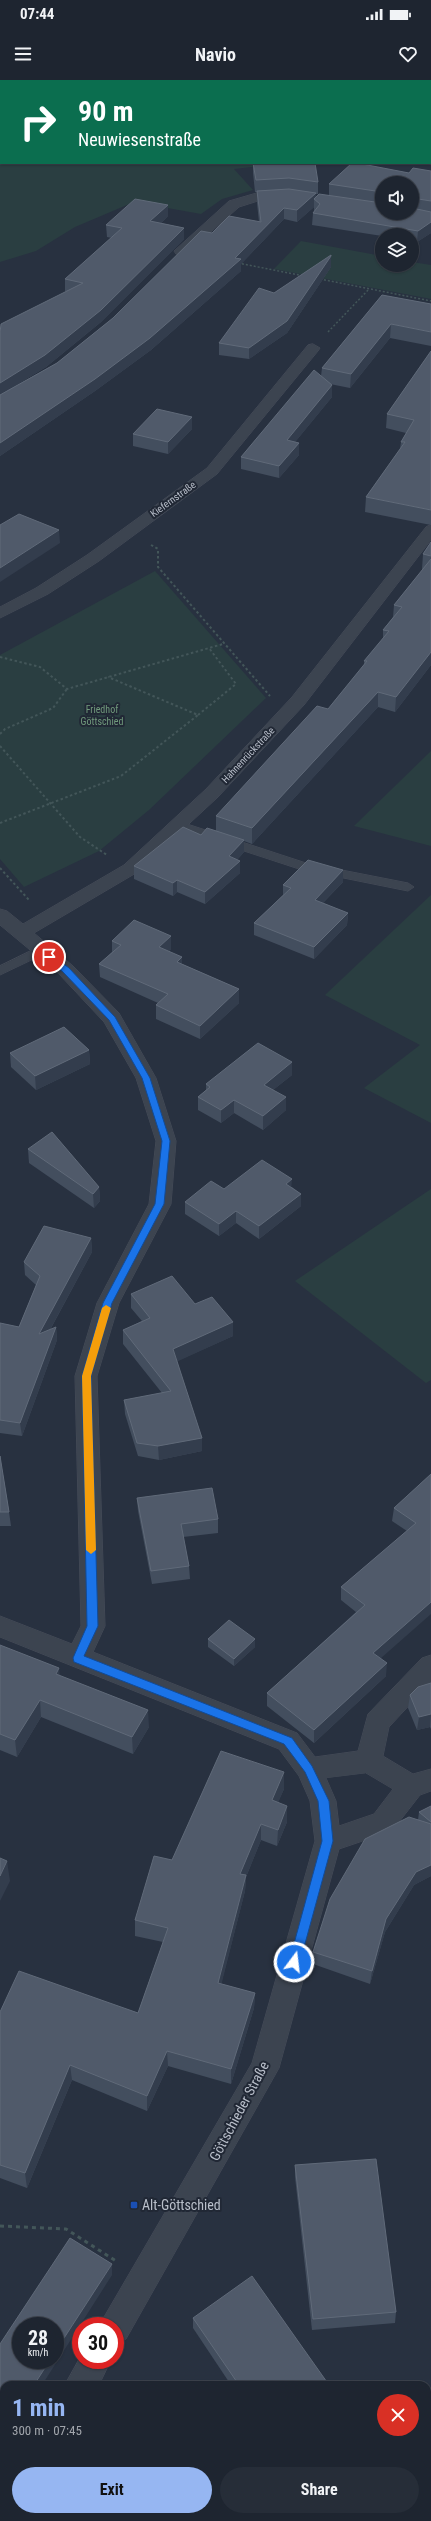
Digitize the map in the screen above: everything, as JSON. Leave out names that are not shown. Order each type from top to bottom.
[{"type":"street","points":[[169,263],[234,204],[260,196],[297,196]]},
{"type":"street","name":"Kiefernstraße","points":[[0,613],[42,591],[127,533],[212,471],[313,348]]},
{"type":"street","name":"Hahnenrückstraße","points":[[21,933],[130,869],[212,793],[298,700],[431,530]]},
{"type":"street","points":[[0,915],[66,970],[112,1018],[146,1078],[166,1141],[160,1204],[108,1303],[86,1376],[92,1626],[78,1658]]},
{"type":"street","name":"Göttschieder Straße","points":[[0,1626],[288,1741],[309,1769],[323,1801],[328,1841],[265,2068],[122,2317]]},
{"type":"street","points":[[369,1760],[377,1722],[431,1665]]},
{"type":"street","points":[[309,1769],[369,1760],[421,1783],[383,1823],[328,1841]]},
{"type":"street","points":[[83,2381],[91,2369]]},
{"type":"lane","points":[[178,825],[303,866],[408,887]]},
{"type":"lane","points":[[0,971],[41,950]]},
{"type":"path","points":[[233,262],[308,277]]},
{"type":"path","points":[[316,278],[431,300]]},
{"type":"path","points":[[313,348],[369,289]]},
{"type":"path","points":[[127,533],[158,549],[158,567],[271,698]]},
{"type":"path","points":[[0,734],[5,729],[53,708],[67,689],[224,644]]},
{"type":"path","points":[[0,823],[121,776],[236,684],[209,648]]},
{"type":"path","points":[[0,657],[40,667],[67,689]]},
{"type":"path","points":[[108,677],[198,715]]},
{"type":"path","points":[[0,746],[80,837],[130,869]]},
{"type":"path","points":[[0,868],[45,919]]},
{"type":"path","points":[[0,2226],[66,2229],[144,2279]]},
{"type":"green space","points":[[0,164],[318,164],[271,165],[234,169],[253,190],[222,199],[201,214],[134,202],[75,227],[36,251],[0,262]]},
{"type":"green space","points":[[301,241],[375,255],[375,272],[419,272],[419,263],[431,265],[431,299],[274,269]]},
{"type":"green space","name":"Friedhof Göttschied","points":[[155,571],[266,698],[149,810],[99,851],[24,887],[0,859],[0,655]]},
{"type":"green space","points":[[431,751],[431,846],[354,826]]},
{"type":"green space","points":[[431,895],[431,1123],[364,1088],[420,1045],[325,995]]},
{"type":"green space","points":[[431,1189],[431,1380],[426,1383],[295,1281]]},
{"type":"building","points":[[253,164],[315,164],[318,182],[289,178],[256,180]]},
{"type":"building","points":[[351,164],[362,164],[409,173],[413,168],[431,171],[431,201],[419,199],[419,176],[375,176],[375,191],[329,184]]},
{"type":"building","points":[[289,189],[316,193],[297,210],[284,208],[235,258],[241,259],[150,338],[95,379],[0,443],[0,395],[57,363],[113,318],[201,231],[212,233],[229,216],[261,222],[257,191]]},
{"type":"building","points":[[319,194],[375,202],[375,220],[419,220],[419,209],[431,212],[431,222],[419,230],[419,228],[400,228],[313,213],[320,204],[314,199]]},
{"type":"building","points":[[135,199],[168,205],[150,221],[184,228],[101,310],[45,355],[0,383],[1,324],[83,283],[65,279],[122,228],[106,225]]},
{"type":"building","points":[[331,255],[287,321],[249,348],[219,343],[259,288],[274,293]]},
{"type":"building","points":[[382,295],[431,304],[431,332],[391,324],[351,374],[322,368]]},
{"type":"building","points":[[431,351],[431,510],[366,497],[405,442],[401,442],[414,420],[387,414]]},
{"type":"building","points":[[314,370],[332,385],[287,440],[299,443],[279,466],[241,457]]},
{"type":"building","points":[[157,409],[192,417],[168,442],[133,434]]},
{"type":"building","points":[[19,514],[59,530],[0,568],[0,525]]},
{"type":"building","points":[[431,542],[431,556],[423,554]]},
{"type":"building","points":[[431,559],[431,652],[396,697],[378,692],[252,828],[216,816],[317,706],[328,709],[367,661],[364,661],[389,631],[383,630],[402,607],[394,605]]},
{"type":"building","points":[[183,827],[201,835],[207,828],[244,840],[229,856],[240,861],[205,892],[177,880],[173,883],[134,866]]},
{"type":"building","points":[[308,860],[343,870],[315,900],[348,913],[314,947],[254,923],[291,888],[283,885]]},
{"type":"building","points":[[134,920],[171,936],[159,947],[182,957],[177,962],[239,989],[200,1026],[156,1005],[168,994],[99,964],[121,945],[112,941]]},
{"type":"building","points":[[64,1027],[89,1050],[35,1076],[10,1053]]},
{"type":"building","points":[[258,1043],[292,1062],[264,1085],[286,1097],[263,1116],[234,1100],[221,1110],[198,1097],[210,1087],[206,1084]]},
{"type":"building","points":[[52,1132],[99,1187],[93,1194],[28,1149]]},
{"type":"building","points":[[262,1160],[292,1179],[286,1184],[301,1194],[259,1226],[236,1211],[219,1224],[185,1202],[211,1181],[224,1189]]},
{"type":"building","points":[[44,1226],[91,1238],[39,1334],[56,1327],[20,1423],[0,1420],[0,1323],[19,1327],[40,1276],[24,1262]]},
{"type":"building","points":[[172,1276],[195,1304],[212,1297],[233,1322],[173,1349],[202,1438],[158,1446],[137,1443],[124,1400],[171,1391],[123,1330],[150,1318],[131,1294]]},
{"type":"building","points":[[0,1456],[9,1512],[0,1512]]},
{"type":"building","points":[[431,1474],[431,1602],[373,1653],[387,1663],[314,1730],[267,1693],[365,1605],[341,1587],[416,1523],[394,1508]]},
{"type":"building","points":[[212,1488],[218,1519],[181,1524],[189,1566],[151,1571],[137,1498]]},
{"type":"building","points":[[229,1620],[255,1639],[234,1659],[208,1639]]},
{"type":"building","points":[[0,1645],[59,1668],[56,1674],[148,1710],[132,1737],[40,1700],[15,1740],[0,1734]]},
{"type":"building","points":[[431,1683],[431,1714],[419,1717],[410,1695],[418,1687]]},
{"type":"building","points":[[221,1751],[284,1772],[272,1800],[287,1806],[278,1830],[261,1824],[240,1874],[246,1875],[218,1983],[255,1993],[231,2069],[167,2051],[147,2096],[70,2065],[25,2173],[0,2165],[0,2012],[19,1971],[138,2013],[168,1928],[135,1920],[154,1856],[172,1860]]},
{"type":"building","points":[[431,1806],[431,1822],[419,1812]]},
{"type":"building","points":[[409,1817],[431,1824],[431,1865],[416,1872],[386,1919],[372,1971],[313,1952],[330,1899],[365,1839]]},
{"type":"building","points":[[0,1858],[7,1861],[0,1876]]},
{"type":"building","points":[[376,2159],[396,2312],[313,2319],[295,2165]]},
{"type":"building","points":[[70,2238],[112,2264],[78,2317],[72,2317],[72,2326],[64,2338],[64,2317],[18,2317]]},
{"type":"building","points":[[252,2276],[326,2381],[236,2381],[193,2318]]},
{"type":"building","points":[[12,2326],[12,2369],[44,2369],[37,2381],[0,2381],[0,2344]]},
{"type":"slow traffic","points":[[91,1550],[90,1462],[86,1376],[106,1308]]},
{"type":"place","name":"Alt-Göttschied","points":[[134,2205]]},
{"type":"route","points":[[49,957],[66,970],[112,1018],[146,1078],[166,1141],[160,1204],[108,1303],[86,1376],[90,1462],[92,1626],[78,1658],[288,1741],[309,1769],[323,1801],[328,1841],[294,1962]]}]
